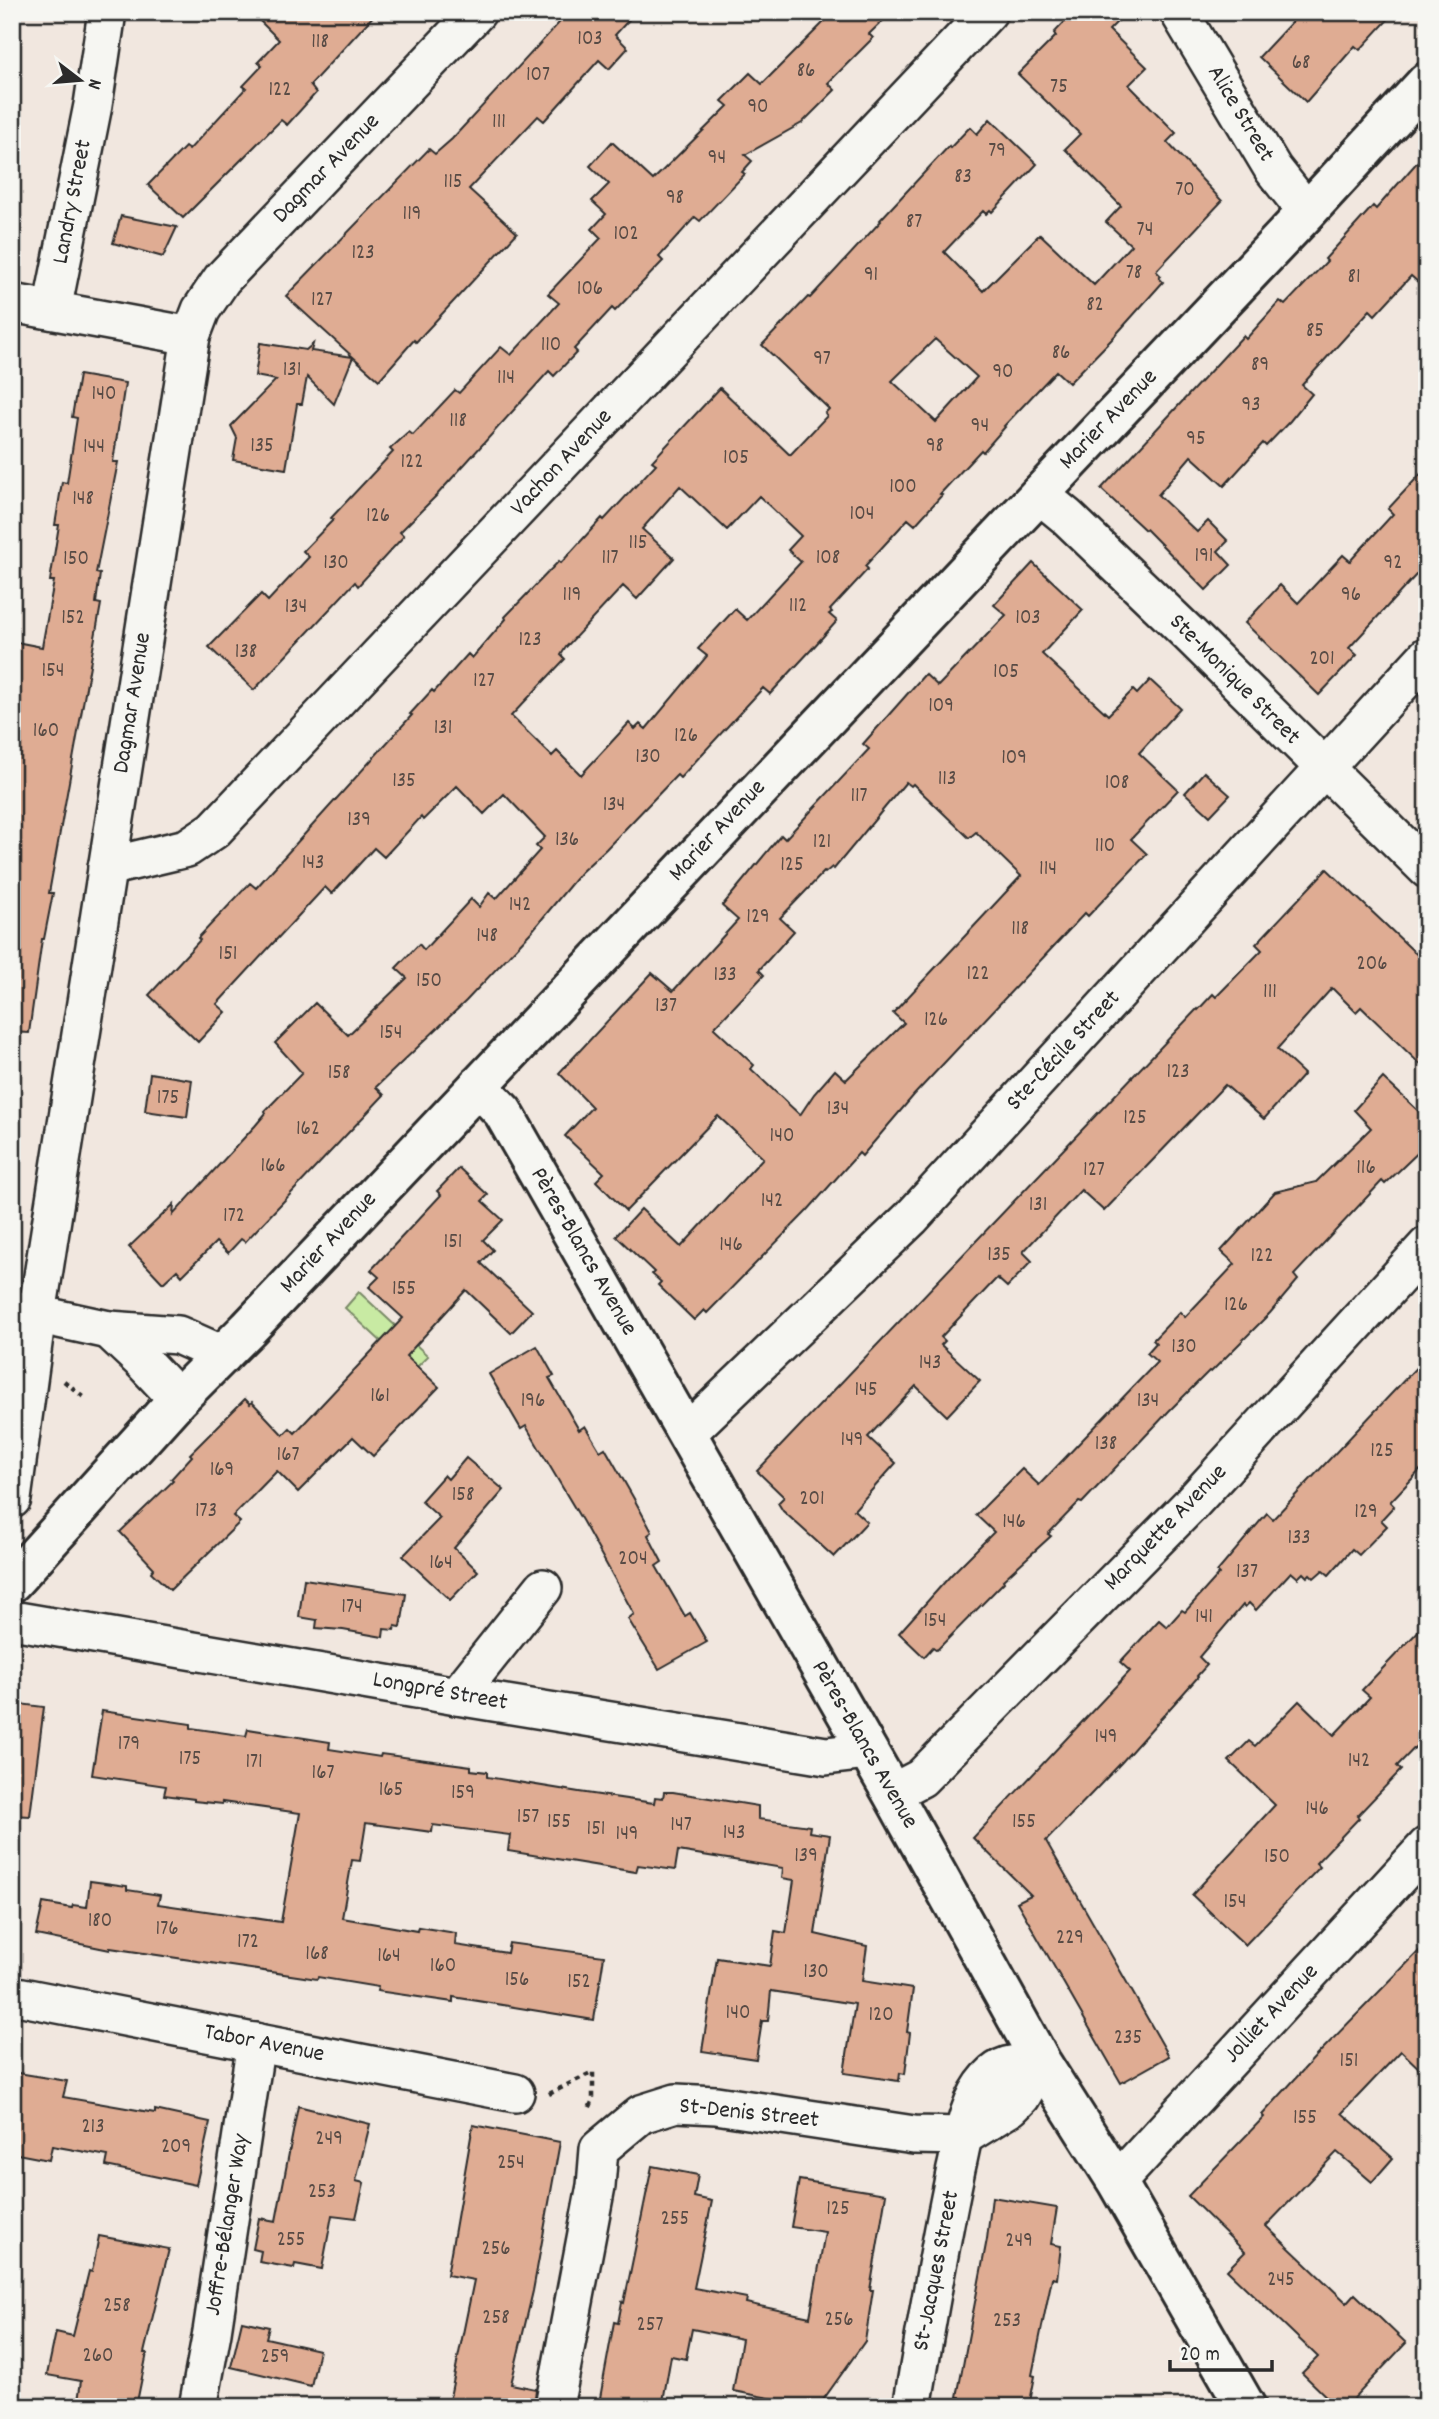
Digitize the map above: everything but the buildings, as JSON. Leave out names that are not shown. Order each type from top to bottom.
[{"type":"street","name":"Landry Street","points":[[52,310],[93,105],[107,12]]},
{"type":"street","name":"Dagmar Avenue","points":[[12,1499],[25,1311],[107,867],[191,336],[201,310],[222,279],[477,12]]},
{"type":"street","name":"Vachon Avenue","points":[[107,867],[187,848],[214,830],[988,12]]},
{"type":"street","name":"Alice Street","points":[[1179,12],[1273,169],[1307,212]]},
{"type":"street","name":"Marier Avenue","points":[[16,1568],[223,1355],[1307,212],[1427,82]]},
{"type":"street","points":[[12,303],[191,336]]},
{"type":"street","name":"Ste-Monique Street","points":[[1039,494],[1067,517],[1188,633],[1427,869]]},
{"type":"street","name":"Ste-Cécile Street","points":[[687,1433],[911,1218],[1427,656]]},
{"type":"street","name":"Pères-Blancs Avenue","points":[[478,1086],[503,1112],[892,1793],[1041,2062],[1117,2182],[1246,2407]]},
{"type":"street","name":"Marquette Avenue","points":[[892,1793],[920,1778],[1192,1503],[1427,1247]]},
{"type":"street","points":[[25,1311],[109,1330],[178,1335],[223,1355]]},
{"type":"street","points":[[109,1330],[178,1399]]},
{"type":"street","points":[[457,1696],[543,1588]]},
{"type":"street","name":"Longpré Street","points":[[12,1620],[826,1756],[868,1751]]},
{"type":"street","name":"Jolliet Avenue","points":[[1117,2182],[1427,1846]]},
{"type":"street","name":"Tabor Avenue","points":[[12,1994],[515,2093]]},
{"type":"street","name":"Joffre-Bélanger Way","points":[[198,2407],[256,2042]]},
{"type":"street","name":"St-Jacques Street","points":[[912,2407],[947,2211],[974,2102],[986,2080],[1002,2066],[1041,2062]]},
{"type":"street","name":"St-Denis Street","points":[[554,2407],[596,2186],[599,2150],[641,2114],[676,2102],[716,2105],[914,2135],[964,2136]]},
{"type":"path","points":[[53,1373],[85,1398]]},
{"type":"path","points":[[515,2093],[528,2103],[593,2073],[593,2100]]},
{"type":"green space","points":[[359,1292],[428,1356],[413,1371],[345,1308]]}]
